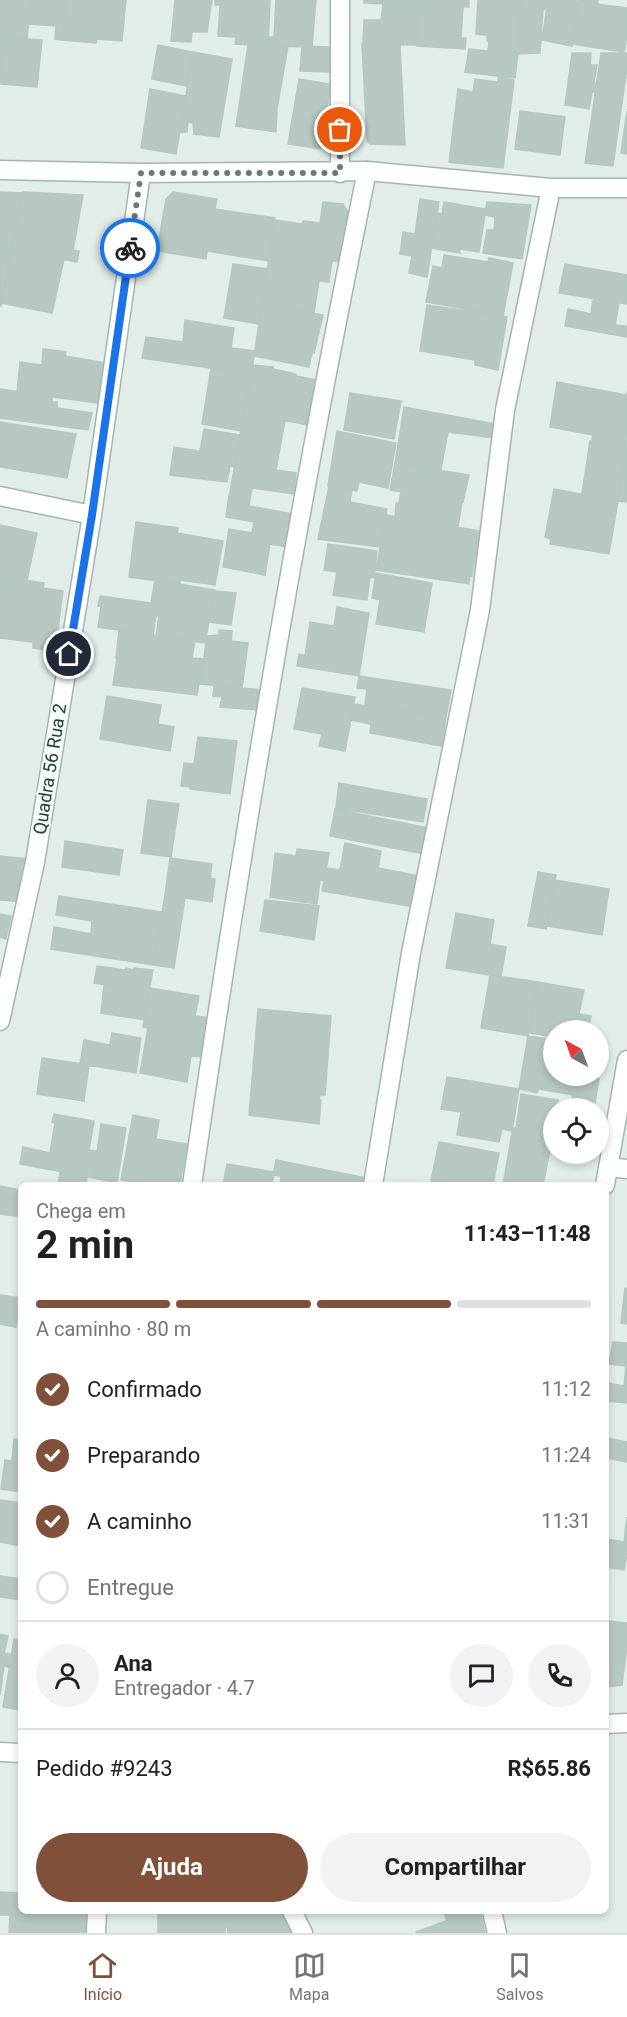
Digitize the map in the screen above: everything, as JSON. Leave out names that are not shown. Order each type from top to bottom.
[{"type":"street","points":[[340,0],[340,173]]},
{"type":"street","points":[[0,170],[141,173],[367,171],[551,188],[627,188]]},
{"type":"street","points":[[192,1182],[224,962],[260,744],[331,346],[367,171]]},
{"type":"street","name":"Quadra 56 Rua 2","points":[[0,1021],[35,862],[92,515],[141,173]]},
{"type":"street","points":[[373,1182],[411,953],[480,610],[505,410],[551,188]]},
{"type":"street","points":[[0,496],[92,515]]},
{"type":"street","points":[[627,1060],[606,1176],[627,1169]]},
{"type":"street","points":[[609,1724],[627,1723]]},
{"type":"street","points":[[0,1752],[18,1753]]},
{"type":"street","points":[[96,1933],[97,1914]]},
{"type":"street","points":[[294,1914],[303,1933]]},
{"type":"street","points":[[493,1914],[497,1933]]},
{"type":"building","points":[[0,0],[31,0],[27,39],[0,37]]},
{"type":"building","points":[[31,0],[66,0],[62,40],[55,39],[56,26],[29,24]]},
{"type":"building","points":[[66,0],[126,0],[122,41],[97,39],[96,43],[62,40]]},
{"type":"building","points":[[175,0],[212,0],[207,32],[192,32],[191,42],[171,41]]},
{"type":"building","points":[[215,0],[270,0],[268,46],[235,44],[236,37],[218,36],[220,5],[215,5]]},
{"type":"building","points":[[276,0],[316,0],[312,47],[268,46],[268,37],[274,37]]},
{"type":"building","points":[[364,0],[419,0],[418,5],[364,3]]},
{"type":"building","points":[[419,0],[469,0],[469,7],[463,7],[461,38],[466,38],[465,49],[417,46]]},
{"type":"building","points":[[478,0],[520,0],[518,54],[488,51],[487,35],[476,34]]},
{"type":"building","points":[[521,0],[548,0],[547,10],[543,9],[540,53],[518,54]]},
{"type":"building","points":[[548,0],[579,1],[572,46],[542,40]]},
{"type":"building","points":[[579,0],[598,0],[597,4],[627,8],[627,36],[624,52],[572,44]]},
{"type":"building","points":[[383,4],[418,5],[417,45],[363,44],[364,20],[381,20]]},
{"type":"building","points":[[0,37],[42,40],[37,87],[1,84]]},
{"type":"building","points":[[362,44],[400,45],[405,145],[370,144],[367,141]]},
{"type":"building","points":[[158,45],[193,52],[187,86],[152,79]]},
{"type":"building","points":[[248,45],[288,46],[277,109],[276,132],[236,126]]},
{"type":"building","points":[[302,46],[329,47],[331,72],[300,71]]},
{"type":"building","points":[[469,49],[518,54],[515,78],[465,72]]},
{"type":"building","points":[[193,52],[232,59],[219,137],[194,134],[193,123],[188,122],[187,132],[180,132]]},
{"type":"building","points":[[572,53],[591,53],[590,65],[597,65],[594,83],[597,83],[595,92],[592,92],[589,109],[565,105]]},
{"type":"building","points":[[601,53],[627,53],[627,68],[613,166],[585,163]]},
{"type":"building","points":[[498,77],[514,80],[503,168],[449,162],[458,89],[473,92],[475,79],[498,82]]},
{"type":"building","points":[[299,79],[336,85],[333,98],[329,97],[320,149],[288,144]]},
{"type":"building","points":[[150,89],[186,96],[176,154],[141,148]]},
{"type":"building","points":[[520,111],[565,117],[560,155],[515,149]]},
{"type":"building","points":[[627,111],[627,154],[621,153]]},
{"type":"building","points":[[0,192],[22,193],[1,306],[0,306]]},
{"type":"building","points":[[23,192],[83,195],[73,250],[79,251],[77,262],[12,249]]},
{"type":"building","points":[[173,192],[217,199],[215,209],[275,218],[269,261],[207,251],[206,259],[157,251],[166,199]]},
{"type":"building","points":[[420,199],[439,202],[427,277],[409,273],[412,256],[400,254],[403,232],[415,234]]},
{"type":"building","points":[[323,202],[343,204],[348,212],[339,262],[270,251],[275,220],[302,224],[303,221],[320,223]]},
{"type":"building","points":[[444,202],[486,209],[479,252],[459,249],[460,253],[431,248],[437,213],[442,214]]},
{"type":"building","points":[[487,202],[531,205],[522,259],[483,253],[487,230],[494,230],[495,217],[485,215]]},
{"type":"building","points":[[12,249],[64,259],[52,313],[1,303]]},
{"type":"building","points":[[270,251],[332,261],[329,282],[319,281],[314,313],[262,304]]},
{"type":"building","points":[[444,255],[488,262],[489,258],[513,263],[503,316],[426,302],[433,266],[442,268]]},
{"type":"building","points":[[233,264],[267,269],[259,324],[224,318]]},
{"type":"building","points":[[565,264],[627,275],[627,304],[559,293]]},
{"type":"building","points":[[593,298],[619,303],[615,325],[626,326],[627,337],[565,326],[568,309],[591,314]]},
{"type":"building","points":[[262,304],[323,315],[309,367],[254,356]]},
{"type":"building","points":[[427,305],[507,317],[498,370],[475,365],[475,360],[420,351]]},
{"type":"building","points":[[185,320],[234,328],[231,348],[255,351],[251,374],[142,358],[146,337],[183,342]]},
{"type":"building","points":[[43,349],[66,352],[65,356],[107,363],[97,403],[17,392],[20,362],[42,365]]},
{"type":"building","points":[[253,365],[273,367],[273,369],[296,374],[296,376],[317,380],[308,425],[244,412]]},
{"type":"building","points":[[211,368],[251,374],[241,431],[202,424]]},
{"type":"building","points":[[557,382],[626,395],[627,392],[626,447],[592,441],[593,435],[550,427]]},
{"type":"building","points":[[0,389],[52,397],[52,402],[57,402],[57,408],[92,413],[88,430],[0,418]]},
{"type":"building","points":[[350,393],[401,401],[394,439],[344,430]]},
{"type":"building","points":[[404,407],[496,424],[494,438],[448,432],[441,469],[395,463]]},
{"type":"building","points":[[244,412],[285,420],[276,470],[235,464]]},
{"type":"building","points":[[0,422],[76,434],[67,478],[0,467]]},
{"type":"building","points":[[204,429],[240,435],[235,467],[230,466],[227,482],[170,475],[174,447],[200,451]]},
{"type":"building","points":[[337,431],[396,443],[388,488],[359,482],[357,491],[328,486]]},
{"type":"building","points":[[590,441],[626,447],[618,501],[582,494]]},
{"type":"building","points":[[627,447],[627,502],[618,501]]},
{"type":"building","points":[[395,463],[469,475],[463,502],[390,490]]},
{"type":"building","points":[[235,464],[296,473],[294,494],[252,488],[249,506],[228,502]]},
{"type":"building","points":[[329,486],[352,490],[350,502],[387,509],[380,547],[318,539]]},
{"type":"building","points":[[554,489],[618,501],[609,554],[550,544],[551,539],[545,537]]},
{"type":"building","points":[[401,492],[462,502],[458,527],[395,517],[396,503],[399,503]]},
{"type":"building","points":[[228,502],[293,514],[287,547],[270,544],[265,575],[223,567],[229,529],[252,533],[254,522],[226,517]]},
{"type":"building","points":[[386,515],[480,531],[469,584],[376,570]]},
{"type":"building","points":[[136,522],[178,528],[177,533],[223,541],[215,585],[180,580],[180,584],[129,577]]},
{"type":"building","points":[[0,525],[37,533],[27,580],[0,576]]},
{"type":"building","points":[[328,544],[377,551],[374,578],[370,577],[367,600],[333,595],[337,572],[324,570]]},
{"type":"building","points":[[376,573],[432,583],[424,632],[376,624],[380,600],[372,598]]},
{"type":"building","points":[[0,576],[44,583],[43,588],[63,591],[55,651],[33,648],[33,642],[0,638]]},
{"type":"building","points":[[155,580],[215,590],[205,643],[156,636],[159,616],[156,616],[153,635],[98,627],[100,596],[151,603]]},
{"type":"building","points":[[214,591],[236,593],[231,625],[209,622]]},
{"type":"building","points":[[337,607],[369,613],[359,676],[297,666],[299,654],[305,656],[310,622],[334,626]]},
{"type":"building","points":[[119,630],[195,641],[192,658],[203,659],[201,670],[116,658]]},
{"type":"building","points":[[219,630],[232,631],[231,641],[248,643],[242,688],[200,684],[207,636],[219,635]]},
{"type":"building","points":[[117,658],[201,670],[197,695],[113,685]]},
{"type":"building","points":[[359,676],[451,690],[446,717],[365,705],[367,689],[357,688]]},
{"type":"building","points":[[214,686],[264,690],[261,710],[220,707],[222,697],[213,696]]},
{"type":"building","points":[[302,688],[355,697],[345,751],[319,746],[322,734],[294,729]]},
{"type":"building","points":[[107,696],[161,705],[158,724],[174,727],[170,751],[100,739]]},
{"type":"building","points":[[354,704],[446,717],[442,746],[370,733],[371,724],[351,720]]},
{"type":"building","points":[[198,737],[237,741],[230,794],[181,786],[184,763],[194,764]]},
{"type":"building","points":[[339,783],[427,799],[423,822],[336,808]]},
{"type":"building","points":[[148,800],[179,804],[171,857],[141,853]]},
{"type":"building","points":[[335,809],[429,828],[425,854],[330,836]]},
{"type":"building","points":[[65,841],[123,850],[119,875],[62,867]]},
{"type":"building","points":[[345,843],[381,851],[378,868],[420,876],[414,907],[322,891],[327,868],[340,870]]},
{"type":"building","points":[[297,849],[329,853],[324,881],[320,880],[317,904],[270,897],[275,853],[296,856]]},
{"type":"building","points":[[0,856],[28,859],[24,902],[0,900]]},
{"type":"building","points":[[170,858],[212,864],[210,878],[215,879],[212,902],[165,895]]},
{"type":"building","points":[[538,872],[556,875],[546,929],[528,926]]},
{"type":"building","points":[[555,880],[609,889],[602,935],[547,926],[546,929]]},
{"type":"building","points":[[165,895],[185,898],[174,968],[153,965]]},
{"type":"building","points":[[59,896],[162,912],[153,965],[51,949],[54,927],[91,934],[92,921],[56,915]]},
{"type":"building","points":[[265,900],[319,906],[314,940],[260,931]]},
{"type":"building","points":[[456,913],[494,920],[490,944],[506,947],[501,977],[446,968]]},
{"type":"building","points":[[0,914],[11,916],[6,939],[0,937]]},
{"type":"building","points":[[97,966],[125,970],[134,968],[153,970],[149,991],[94,983]]},
{"type":"building","points":[[490,975],[538,982],[528,1036],[481,1028]]},
{"type":"building","points":[[538,982],[584,990],[579,1014],[591,1016],[590,1020],[543,1020],[543,1035],[529,1033]]},
{"type":"building","points":[[104,985],[149,991],[145,1020],[101,1013]]},
{"type":"building","points":[[150,988],[199,996],[195,1016],[210,1018],[204,1057],[191,1056],[187,1082],[140,1073],[148,1028],[143,1027]]},
{"type":"building","points":[[258,1009],[331,1016],[325,1095],[320,1095],[319,1124],[249,1115]]},
{"type":"building","points":[[112,1033],[141,1038],[136,1073],[80,1064],[84,1040],[110,1045]]},
{"type":"building","points":[[528,1036],[543,1038],[543,1086],[598,1086],[596,1098],[572,1098],[573,1095],[539,1089],[537,1093],[519,1089]]},
{"type":"building","points":[[42,1058],[89,1065],[84,1101],[37,1094]]},
{"type":"building","points":[[447,1077],[519,1089],[512,1131],[502,1129],[499,1142],[457,1135],[461,1112],[441,1109]]},
{"type":"building","points":[[521,1094],[546,1098],[543,1098],[543,1150],[510,1144],[513,1128],[516,1128]]},
{"type":"building","points":[[54,1114],[94,1121],[89,1150],[102,1152],[101,1157],[98,1156],[93,1178],[20,1164],[23,1147],[50,1153],[55,1123],[52,1122]]},
{"type":"building","points":[[133,1115],[159,1120],[156,1139],[187,1144],[181,1182],[121,1180]]},
{"type":"building","points":[[101,1124],[126,1128],[117,1182],[93,1178],[98,1156],[101,1157],[102,1152],[97,1152]]},
{"type":"building","points":[[439,1142],[499,1153],[494,1182],[431,1181]]},
{"type":"building","points":[[510,1144],[543,1149],[543,1164],[547,1164],[544,1182],[504,1182]]},
{"type":"building","points":[[276,1160],[367,1178],[366,1182],[280,1182],[281,1176],[273,1175]]},
{"type":"building","points":[[227,1164],[274,1172],[272,1182],[224,1182]]},
{"type":"building","points":[[60,1172],[87,1177],[86,1182],[58,1182]]},
{"type":"building","points":[[0,1186],[18,1189],[18,1217],[0,1214]]},
{"type":"building","points":[[625,1288],[627,1289],[627,1324],[621,1323]]},
{"type":"building","points":[[0,1295],[18,1298],[16,1327],[0,1324]]},
{"type":"building","points":[[613,1342],[627,1343],[627,1403],[609,1401],[609,1383],[624,1386],[626,1366],[609,1364]]},
{"type":"building","points":[[14,1439],[18,1440],[18,1492],[1,1489],[5,1460],[12,1461]]},
{"type":"building","points":[[609,1439],[627,1442],[627,1462],[609,1459]]},
{"type":"building","points":[[0,1500],[18,1503],[18,1545],[0,1542]]},
{"type":"building","points":[[627,1517],[627,1555],[624,1570],[609,1568],[609,1540],[624,1542]]},
{"type":"building","points":[[0,1576],[18,1579],[18,1600],[0,1597]]},
{"type":"building","points":[[609,1621],[627,1623],[622,1685],[609,1687]]},
{"type":"building","points":[[0,1634],[8,1636],[4,1653],[10,1654],[8,1667],[4,1666],[0,1695]]},
{"type":"building","points":[[14,1639],[18,1640],[18,1710],[3,1707]]},
{"type":"building","points":[[0,1892],[18,1893],[18,1914],[88,1914],[89,1933],[9,1933],[10,1915],[0,1915]]},
{"type":"building","points":[[158,1914],[226,1914],[225,1933],[158,1933]]},
{"type":"building","points":[[226,1914],[289,1914],[294,1933],[228,1933]]},
{"type":"building","points":[[444,1914],[481,1914],[485,1933],[452,1933]]},
{"type":"building","points":[[446,1921],[452,1933],[416,1933],[416,1932]]},
{"type":"way so far","points":[[130,248],[141,173],[340,173],[340,130]]},
{"type":"route","points":[[69,654],[92,515],[130,248]]}]
